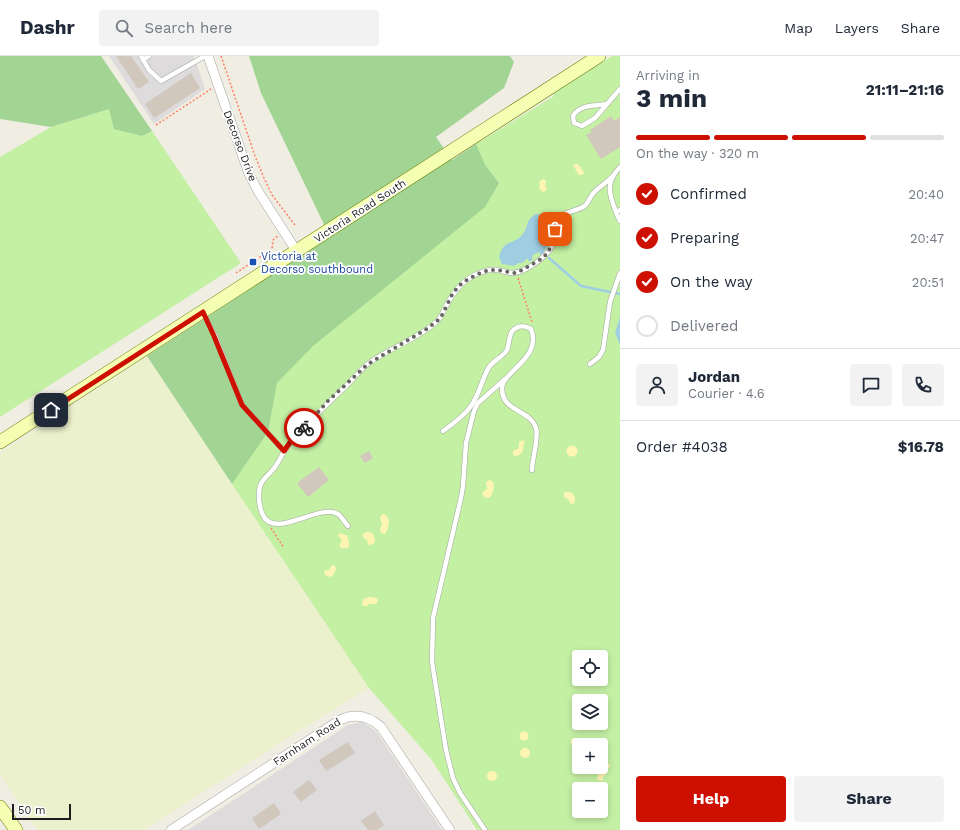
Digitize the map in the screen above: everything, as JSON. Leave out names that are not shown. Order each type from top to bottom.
[{"type":"main road","name":"Victoria Road South","points":[[0,442],[599,56]]},
{"type":"main road","points":[[0,807],[16,830]]},
{"type":"street","name":"Decorso Drive","points":[[208,56],[249,174],[258,191],[297,252]]},
{"type":"street","name":"Farnham Road","points":[[171,830],[348,716],[368,718],[381,727],[450,830]]},
{"type":"lane","points":[[149,56],[142,58],[149,70],[161,81],[205,56]]},
{"type":"lane","points":[[607,104],[584,107],[573,116],[574,123],[584,125],[595,118],[620,89]]},
{"type":"lane","points":[[348,526],[338,514],[332,512],[321,513],[298,521],[283,523],[270,522],[265,518],[261,506],[261,485],[276,466],[291,441],[328,401],[368,364],[436,322],[441,317],[453,293],[468,279],[489,270],[498,270],[510,273],[516,272],[543,258],[554,241],[555,223],[557,219],[560,216],[582,208],[595,191],[608,182],[620,167]]},
{"type":"lane","points":[[613,176],[609,187],[612,200],[618,211],[620,220]]},
{"type":"lane","points":[[590,364],[603,350],[606,322],[612,296],[620,273]]},
{"type":"lane","points":[[203,312],[242,405],[284,451]]},
{"type":"lane","points":[[443,431],[471,407],[490,366],[508,349],[513,330],[516,327],[526,327],[530,329],[532,337],[531,345],[524,361],[484,397],[478,403],[474,411],[466,443],[461,498],[432,628],[433,674],[450,769],[456,785],[485,830]]},
{"type":"lane","points":[[505,379],[502,390],[506,401],[513,408],[527,415],[531,419],[536,429],[536,444],[532,460],[532,470]]},
{"type":"path","points":[[222,56],[255,156],[264,178],[272,195],[295,225]]},
{"type":"path","points":[[156,126],[218,85]]},
{"type":"path","points":[[236,273],[272,249],[273,240],[278,236]]},
{"type":"path","points":[[516,272],[532,321],[532,337]]},
{"type":"path","points":[[265,518],[284,548]]},
{"type":"shaded area","points":[[109,56],[194,56],[205,89],[154,124]]},
{"type":"shaded area","points":[[362,722],[376,731],[442,830],[188,830],[348,725]]},
{"type":"green space","points":[[0,56],[101,56],[152,131],[142,136],[114,129],[109,109],[51,127],[0,119]]},
{"type":"green space","points":[[249,56],[510,56],[514,62],[504,88],[436,137],[452,160],[476,144],[485,165],[499,183],[485,207],[313,346],[277,383],[268,432],[232,484],[147,356],[330,237],[261,93]]},
{"type":"green space","points":[[612,56],[620,56],[620,830],[477,830],[431,759],[369,688],[232,484],[263,380],[484,198],[476,144],[554,96],[553,94]]},
{"type":"green space","points":[[109,109],[142,136],[152,131],[241,263],[0,417],[0,157],[51,127]]},
{"type":"green space","points":[[147,356],[369,688],[144,830],[37,830],[0,775],[0,453]]},
{"type":"sand","points":[[578,164],[584,172],[582,175],[579,175],[573,165]]},
{"type":"sand","points":[[544,179],[546,181],[545,185],[547,190],[543,192],[539,188],[539,181]]},
{"type":"sand","points":[[523,440],[525,443],[523,445],[522,452],[514,456],[513,451],[519,448],[519,442]]},
{"type":"sand","points":[[572,445],[576,447],[578,451],[576,455],[572,457],[568,455],[566,451],[568,447]]},
{"type":"sand","points":[[490,480],[494,484],[493,493],[489,498],[484,497],[482,493],[487,489],[486,482]]},
{"type":"sand","points":[[564,493],[572,493],[574,496],[575,501],[573,504],[571,504],[568,499],[564,497]]},
{"type":"sand","points":[[383,514],[386,515],[389,520],[388,528],[385,534],[381,533],[380,529],[382,524],[380,517]]},
{"type":"sand","points":[[367,532],[374,535],[375,541],[373,544],[368,545],[367,540],[363,537],[363,534]]},
{"type":"sand","points":[[339,533],[346,535],[349,541],[349,547],[342,548],[339,546],[342,540],[338,536]]},
{"type":"sand","points":[[332,565],[335,566],[336,569],[333,575],[330,577],[325,575],[324,571],[329,570]]},
{"type":"sand","points":[[370,597],[378,600],[376,604],[369,604],[367,606],[362,605],[363,599]]},
{"type":"sand","points":[[524,731],[529,736],[524,741],[519,736]]},
{"type":"sand","points":[[523,748],[527,748],[529,749],[529,757],[523,758],[520,755],[520,751]]},
{"type":"sand","points":[[492,771],[497,776],[492,781],[487,776]]},
{"type":"sand","points":[[598,774],[606,774],[603,777],[603,780],[600,781],[597,779]]},
{"type":"water","points":[[536,214],[544,215],[548,218],[551,230],[549,244],[544,253],[540,255],[539,252],[533,255],[533,259],[529,262],[528,258],[522,263],[518,263],[514,266],[502,264],[499,257],[503,247],[516,240],[523,234],[530,219]]},
{"type":"water","points":[[620,317],[620,345],[615,333]]},
{"type":"building","points":[[116,56],[131,56],[149,82],[138,89]]},
{"type":"building","points":[[191,73],[200,88],[154,118],[145,104]]},
{"type":"building","points":[[611,116],[614,121],[620,117],[620,147],[601,159],[586,135],[592,132],[590,130]]},
{"type":"building","points":[[369,451],[373,458],[365,463],[360,456]]},
{"type":"building","points":[[319,467],[329,480],[308,497],[297,483]]},
{"type":"building","points":[[348,742],[355,753],[326,771],[319,760]]},
{"type":"building","points":[[309,780],[317,790],[301,802],[293,792]]},
{"type":"building","points":[[274,803],[281,814],[259,829],[252,818]]},
{"type":"building","points":[[375,811],[384,825],[377,830],[368,830],[361,821]]},
{"type":"waterway","points":[[549,258],[581,286],[620,294]]},
{"type":"way so far","points":[[304,428],[328,401],[358,375],[368,364],[416,336],[436,322],[441,317],[453,293],[468,279],[489,270],[515,273],[543,258],[552,247],[555,229]]},
{"type":"place","name":"Victoria at Decorso southbound","points":[[253,262]]},
{"type":"route","points":[[51,410],[203,312],[242,405],[253,415],[284,451],[291,441],[304,428]]}]
